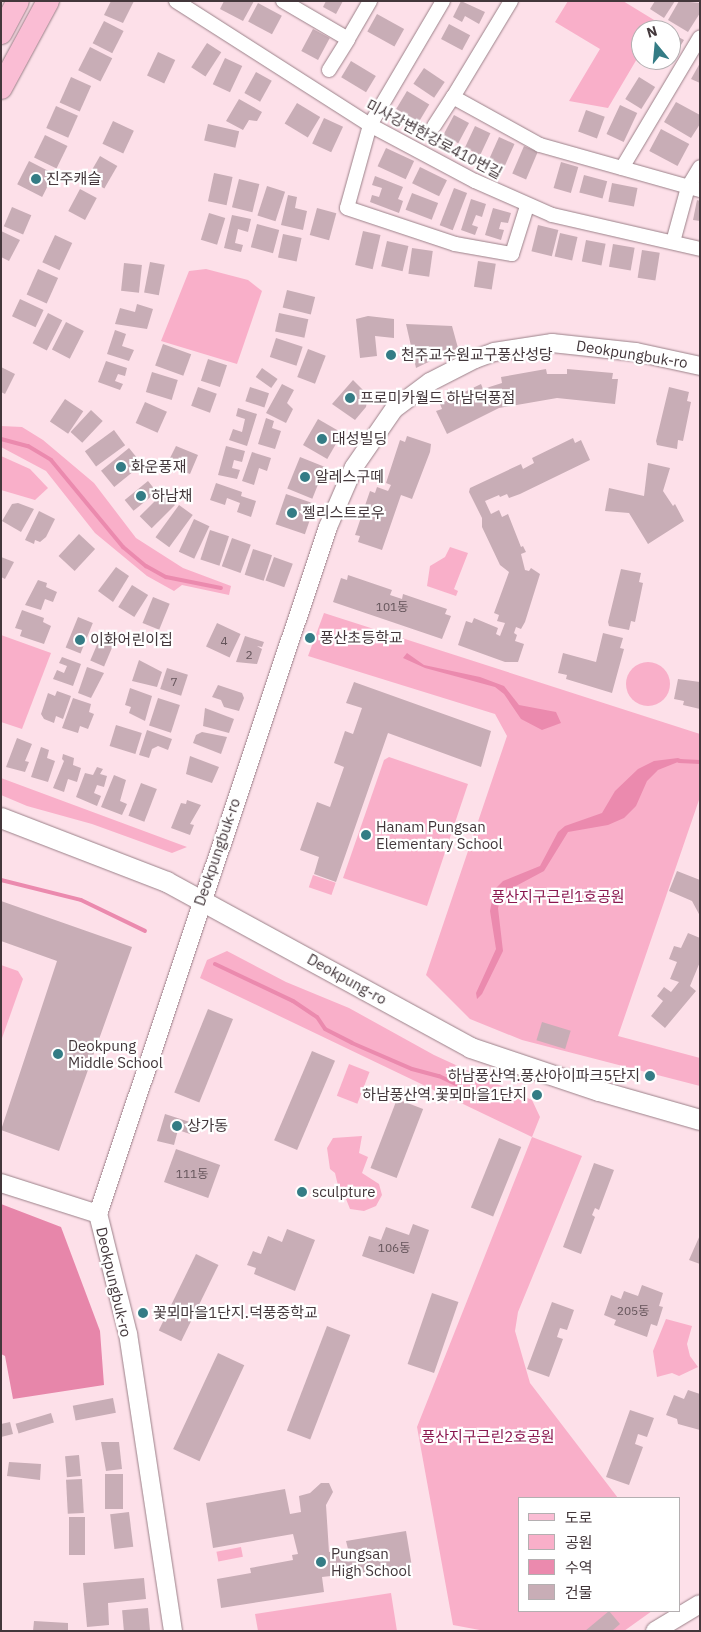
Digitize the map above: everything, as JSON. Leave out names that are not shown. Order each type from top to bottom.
[{"type":"main road","points":[[1,33],[18,1]]},
{"type":"main road","points":[[1,88],[48,1]]},
{"type":"main road","name":"Deokpung-ro","points":[[1,818],[116,861],[201,899],[471,1048],[599,1091],[700,1120]]},
{"type":"street","name":"미사강변한강로410번길","points":[[176,1],[370,125],[527,206],[700,250]]},
{"type":"street","points":[[283,1],[348,39]]},
{"type":"street","points":[[330,70],[370,1]]},
{"type":"street","points":[[443,1],[370,125],[347,208],[455,244],[512,254],[527,206]]},
{"type":"street","points":[[434,126],[511,1]]},
{"type":"street","points":[[622,168],[700,37]]},
{"type":"street","points":[[453,97],[540,144],[694,189]]},
{"type":"street","points":[[673,242],[694,189],[700,167]]},
{"type":"street","name":"Deokpungbuk-ro","points":[[172,1631],[128,1334],[98,1214],[201,899],[328,527],[354,467],[394,409],[430,382],[460,366],[494,352],[532,346],[574,344],[700,366]]},
{"type":"street","points":[[1,1183],[98,1214]]},
{"type":"street","points":[[655,1631],[700,1604]]},
{"type":"green space","points":[[568,1],[623,1],[654,20],[631,20],[631,69],[608,108],[569,101],[600,49],[555,22]]},
{"type":"green space","points":[[206,269],[248,280],[262,291],[237,364],[161,341],[189,271]]},
{"type":"green space","points":[[1,426],[22,427],[43,440],[94,483],[136,538],[183,568],[231,586],[229,595],[182,585],[174,591],[147,576],[95,533],[46,471],[1,447]]},
{"type":"green space","points":[[1,456],[30,469],[48,488],[35,500],[1,490]]},
{"type":"green space","points":[[450,547],[468,553],[454,589],[458,591],[456,596],[427,586],[430,566],[445,557]]},
{"type":"green space","name":"풍산지구근린1호공원","points":[[324,613],[700,734],[700,797],[618,1036],[700,1058],[700,1086],[522,1040],[470,1019],[426,975],[507,736],[495,714],[308,656]]},
{"type":"green space","points":[[1,635],[51,653],[22,729],[1,722]]},
{"type":"green space","points":[[644,662],[652,662],[664,668],[670,684],[664,700],[652,706],[644,706],[632,700],[626,688],[626,680],[632,668]]},
{"type":"green space","points":[[389,757],[468,784],[427,906],[343,878],[384,760]]},
{"type":"green space","points":[[1,778],[187,847],[172,853],[92,824],[27,806],[1,795]]},
{"type":"green space","points":[[313,875],[336,883],[331,895],[309,887]]},
{"type":"green space","points":[[227,951],[286,982],[349,1008],[434,1055],[532,1100],[540,1117],[532,1137],[200,978],[207,960]]},
{"type":"green space","points":[[1,965],[18,971],[23,979],[1,1041]]},
{"type":"green space","points":[[349,1064],[370,1072],[357,1104],[337,1096]]},
{"type":"green space","points":[[362,1136],[359,1153],[368,1157],[362,1173],[379,1184],[382,1195],[376,1206],[364,1211],[350,1209],[346,1199],[341,1198],[335,1173],[330,1169],[327,1148],[333,1138]]},
{"type":"green space","name":"풍산지구근린2호공원","points":[[532,1137],[582,1156],[518,1312],[515,1331],[530,1383],[617,1497],[518,1497],[518,1612],[651,1612],[624,1631],[485,1631],[453,1625],[417,1427]]},
{"type":"green space","points":[[666,1319],[692,1326],[687,1344],[690,1356],[698,1367],[679,1376],[672,1373],[657,1377],[653,1351]]},
{"type":"green space","points":[[241,1547],[243,1557],[218,1562],[216,1552]]},
{"type":"green space","points":[[391,1593],[397,1631],[258,1631],[255,1614]]},
{"type":"shaded area","points":[[1,1204],[61,1227],[100,1331],[104,1385],[13,1399],[5,1356],[1,1354]]},
{"type":"water","points":[[407,653],[424,665],[480,677],[504,686],[519,705],[556,712],[561,723],[542,730],[521,719],[504,694],[495,687],[425,668],[403,658]]},
{"type":"water","points":[[678,758],[683,760],[658,770],[647,781],[636,806],[624,818],[608,825],[568,832],[544,871],[503,893],[498,908],[503,951],[482,994],[477,999],[476,993],[496,949],[490,911],[494,890],[503,881],[540,866],[558,832],[565,826],[602,813],[615,791],[638,769],[654,761]]},
{"type":"building","points":[[111,1],[134,1],[123,23],[104,15]]},
{"type":"building","points":[[224,1],[254,1],[243,21],[220,9]]},
{"type":"building","points":[[326,1],[343,1],[336,14],[323,7]]},
{"type":"building","points":[[461,1],[485,12],[479,24],[465,16],[462,22],[453,17]]},
{"type":"building","points":[[655,1],[675,1],[664,18],[650,9]]},
{"type":"building","points":[[679,1],[700,3],[700,13],[688,32],[681,28],[681,20],[668,20]]},
{"type":"building","points":[[258,3],[282,16],[272,34],[248,22]]},
{"type":"building","points":[[377,14],[404,29],[394,47],[367,31]]},
{"type":"building","points":[[104,21],[124,31],[112,53],[93,43]]},
{"type":"building","points":[[449,24],[470,35],[462,50],[441,39]]},
{"type":"building","points":[[313,29],[330,38],[318,60],[301,51]]},
{"type":"building","points":[[207,43],[221,52],[205,77],[191,67]]},
{"type":"building","points":[[90,47],[112,58],[100,82],[78,70]]},
{"type":"building","points":[[158,52],[175,60],[164,84],[147,76]]},
{"type":"building","points":[[225,58],[242,66],[230,92],[213,84]]},
{"type":"building","points":[[351,61],[376,76],[366,92],[341,77]]},
{"type":"building","points":[[700,63],[700,83],[691,79]]},
{"type":"building","points":[[424,68],[445,82],[434,98],[413,84]]},
{"type":"building","points":[[256,72],[272,81],[260,102],[244,93]]},
{"type":"building","points":[[71,77],[91,86],[80,112],[60,103]]},
{"type":"building","points":[[639,77],[655,87],[641,109],[625,99]]},
{"type":"building","points":[[407,91],[429,104],[418,122],[396,109]]},
{"type":"building","points":[[239,99],[262,112],[257,121],[249,120],[243,130],[226,121]]},
{"type":"building","points":[[676,102],[700,115],[700,124],[691,138],[664,122]]},
{"type":"building","points":[[297,103],[320,117],[308,137],[285,124]]},
{"type":"building","points":[[620,105],[637,113],[624,142],[606,134]]},
{"type":"building","points":[[56,106],[78,116],[68,138],[46,128]]},
{"type":"building","points":[[586,110],[605,117],[597,138],[578,132]]},
{"type":"building","points":[[454,115],[469,123],[458,143],[443,135]]},
{"type":"building","points":[[324,118],[343,127],[331,152],[312,143]]},
{"type":"building","points":[[113,121],[134,131],[123,153],[102,144]]},
{"type":"building","points":[[208,124],[239,131],[235,148],[204,141]]},
{"type":"building","points":[[475,126],[490,133],[480,155],[465,148]]},
{"type":"building","points":[[661,129],[689,144],[678,166],[649,151]]},
{"type":"building","points":[[45,135],[67,146],[57,168],[34,157]]},
{"type":"building","points":[[499,137],[515,144],[504,168],[488,161]]},
{"type":"building","points":[[524,146],[538,152],[526,179],[512,174]]},
{"type":"building","points":[[386,148],[414,161],[406,179],[378,166]]},
{"type":"building","points":[[100,156],[117,166],[104,189],[87,179]]},
{"type":"building","name":"진주캐슬","points":[[29,161],[54,174],[42,197],[17,184]]},
{"type":"building","points":[[561,162],[578,167],[571,193],[554,188]]},
{"type":"building","points":[[420,167],[447,180],[439,196],[412,183]]},
{"type":"building","points":[[214,173],[233,177],[227,205],[208,201]]},
{"type":"building","points":[[584,175],[607,181],[603,199],[579,192]]},
{"type":"building","points":[[375,176],[403,187],[398,199],[403,201],[399,213],[370,202],[372,195],[379,197],[382,188],[372,185]]},
{"type":"building","points":[[239,179],[259,184],[252,212],[232,207]]},
{"type":"building","points":[[612,183],[638,188],[634,207],[608,202]]},
{"type":"building","points":[[267,186],[285,192],[275,221],[257,215]]},
{"type":"building","points":[[454,188],[467,193],[453,230],[440,225]]},
{"type":"building","points":[[80,189],[97,198],[85,220],[68,211]]},
{"type":"building","points":[[412,193],[438,203],[432,220],[406,210]]},
{"type":"building","points":[[288,195],[297,197],[295,208],[307,211],[303,230],[281,225]]},
{"type":"building","points":[[471,199],[486,204],[482,217],[476,215],[472,225],[478,227],[475,235],[461,230]]},
{"type":"building","points":[[697,200],[700,201],[700,221],[693,220]]},
{"type":"building","points":[[12,207],[31,215],[23,235],[4,226]]},
{"type":"building","points":[[317,208],[336,213],[329,240],[310,235]]},
{"type":"building","points":[[493,208],[511,213],[508,223],[501,222],[499,229],[504,230],[501,240],[485,235]]},
{"type":"building","points":[[209,213],[225,218],[217,245],[201,240]]},
{"type":"building","points":[[232,215],[251,219],[248,232],[238,229],[235,243],[243,245],[241,252],[224,248]]},
{"type":"building","points":[[257,224],[279,230],[273,253],[251,247]]},
{"type":"building","points":[[538,225],[558,230],[552,256],[531,251]]},
{"type":"building","points":[[1,231],[20,240],[9,261],[1,257]]},
{"type":"building","points":[[363,231],[381,235],[373,269],[355,265]]},
{"type":"building","points":[[560,233],[578,237],[572,260],[555,256]]},
{"type":"building","points":[[283,234],[302,238],[297,261],[278,257]]},
{"type":"building","points":[[55,235],[72,243],[60,270],[42,262]]},
{"type":"building","points":[[586,240],[606,244],[601,265],[582,262]]},
{"type":"building","points":[[387,241],[408,246],[403,271],[381,266]]},
{"type":"building","points":[[613,244],[635,248],[631,270],[609,267]]},
{"type":"building","points":[[412,248],[433,251],[429,277],[408,274]]},
{"type":"building","points":[[642,250],[660,253],[655,280],[638,278]]},
{"type":"building","points":[[478,261],[496,264],[492,289],[474,287]]},
{"type":"building","points":[[150,262],[165,265],[159,295],[144,292]]},
{"type":"building","points":[[124,263],[142,265],[139,293],[121,291]]},
{"type":"building","points":[[38,269],[58,278],[47,304],[27,295]]},
{"type":"building","points":[[287,290],[315,297],[311,314],[283,307]]},
{"type":"building","points":[[20,299],[44,310],[36,327],[12,316]]},
{"type":"building","points":[[137,304],[153,309],[147,329],[115,324],[120,308],[135,312]]},
{"type":"building","points":[[48,313],[62,320],[47,351],[33,343]]},
{"type":"building","points":[[279,313],[308,319],[304,338],[275,332]]},
{"type":"building","points":[[368,316],[394,319],[394,338],[375,336],[377,356],[360,358],[356,319]]},
{"type":"building","points":[[66,322],[84,331],[70,359],[52,350]]},
{"type":"building","points":[[406,324],[452,326],[458,348],[416,368]]},
{"type":"building","points":[[115,330],[126,334],[122,346],[134,350],[129,361],[107,354]]},
{"type":"building","points":[[276,338],[303,347],[296,366],[270,357]]},
{"type":"building","points":[[163,344],[191,354],[183,376],[155,366]]},
{"type":"building","points":[[308,349],[326,356],[315,384],[297,377]]},
{"type":"building","points":[[208,359],[227,365],[220,387],[201,381]]},
{"type":"building","points":[[106,361],[127,368],[125,376],[118,374],[115,381],[123,384],[120,390],[98,382]]},
{"type":"building","points":[[1,367],[15,374],[5,394],[1,392]]},
{"type":"building","points":[[262,368],[278,379],[271,388],[256,377]]},
{"type":"building","points":[[546,369],[547,374],[567,374],[567,369],[613,373],[612,379],[618,379],[615,404],[557,398],[499,408],[447,434],[436,411],[442,409],[440,404],[481,384],[483,389],[502,383],[501,377]]},
{"type":"building","points":[[152,372],[178,380],[172,400],[146,392]]},
{"type":"building","points":[[353,380],[368,395],[366,407],[355,420],[332,404]]},
{"type":"building","points":[[282,384],[294,390],[287,403],[293,409],[286,423],[266,413]]},
{"type":"building","points":[[198,387],[217,394],[210,413],[191,406]]},
{"type":"building","points":[[250,387],[269,393],[264,407],[245,401]]},
{"type":"building","points":[[669,387],[689,392],[687,401],[691,402],[683,441],[678,440],[677,449],[657,445],[656,441]]},
{"type":"building","points":[[65,399],[83,411],[68,434],[50,421]]},
{"type":"building","points":[[145,402],[167,412],[158,433],[136,423]]},
{"type":"building","points":[[238,408],[257,414],[247,446],[229,440],[233,429],[242,432],[245,419],[236,416]]},
{"type":"building","points":[[91,410],[103,421],[82,443],[71,432]]},
{"type":"building","points":[[266,418],[274,421],[272,428],[281,431],[275,449],[258,444]]},
{"type":"building","name":"대성빌딩","points":[[318,419],[342,433],[327,459],[303,445]]},
{"type":"building","points":[[114,430],[125,445],[96,467],[85,451]]},
{"type":"building","points":[[407,436],[431,444],[430,452],[412,499],[401,495],[382,550],[358,542],[360,536],[355,535],[370,491],[375,493],[377,487],[388,491],[391,485],[386,483],[400,440],[405,442]]},
{"type":"building","points":[[573,438],[575,443],[581,440],[590,460],[520,494],[509,498],[507,494],[500,497],[499,495],[485,501],[491,514],[499,510],[502,517],[508,514],[521,547],[523,546],[526,552],[521,554],[525,570],[529,571],[531,568],[540,574],[525,622],[521,629],[516,627],[514,633],[517,635],[515,641],[524,644],[518,662],[505,662],[458,645],[466,621],[472,623],[474,618],[498,628],[496,634],[500,636],[505,623],[497,621],[499,615],[494,613],[509,572],[500,565],[482,527],[482,518],[469,492],[470,488],[521,464],[523,469],[534,463],[532,458]]},
{"type":"building","points":[[176,446],[198,455],[190,474],[182,471],[183,463],[170,458]]},
{"type":"building","points":[[226,446],[245,451],[242,462],[234,460],[232,468],[240,470],[237,479],[218,475]]},
{"type":"building","name":"화운풍재","points":[[129,448],[142,464],[114,487],[101,471]]},
{"type":"building","points":[[252,452],[271,458],[267,471],[259,468],[254,485],[242,481]]},
{"type":"building","points":[[300,457],[325,467],[312,499],[287,489]]},
{"type":"building","points":[[648,463],[670,468],[663,491],[673,506],[675,504],[684,521],[648,544],[629,513],[605,511],[609,488],[644,496]]},
{"type":"building","name":"하남채","points":[[148,481],[157,492],[133,511],[125,500]]},
{"type":"building","points":[[216,483],[242,492],[241,496],[256,501],[251,517],[237,512],[240,503],[227,498],[225,505],[210,500]]},
{"type":"building","points":[[163,493],[175,505],[152,528],[140,516]]},
{"type":"building","points":[[286,494],[315,504],[305,534],[276,524]]},
{"type":"building","points":[[18,503],[34,509],[21,532],[2,521],[12,504]]},
{"type":"building","points":[[179,505],[193,515],[169,547],[155,537]]},
{"type":"building","points":[[39,511],[55,519],[46,537],[40,542],[35,540],[34,544],[25,540]]},
{"type":"building","points":[[194,519],[209,526],[194,559],[179,552]]},
{"type":"building","points":[[210,530],[229,536],[219,566],[200,559]]},
{"type":"building","points":[[79,534],[95,549],[75,571],[59,556]]},
{"type":"building","points":[[232,538],[251,545],[241,573],[222,566]]},
{"type":"building","points":[[253,549],[272,555],[264,581],[245,575]]},
{"type":"building","points":[[1,557],[14,562],[5,579],[1,577]]},
{"type":"building","points":[[274,557],[293,564],[284,587],[265,580]]},
{"type":"building","points":[[116,567],[129,576],[113,602],[98,591]]},
{"type":"building","points":[[621,569],[641,573],[639,582],[643,583],[635,622],[631,621],[629,630],[609,626],[608,622]]},
{"type":"building","points":[[348,575],[392,590],[390,595],[402,599],[403,594],[447,609],[445,614],[451,616],[442,639],[333,602],[341,578],[347,580]]},
{"type":"building","points":[[38,580],[47,583],[46,587],[57,592],[53,602],[45,599],[41,610],[25,605]]},
{"type":"building","points":[[132,585],[148,595],[134,617],[118,607]]},
{"type":"building","points":[[153,597],[170,604],[159,630],[143,623]]},
{"type":"building","points":[[22,610],[44,618],[43,622],[51,626],[44,644],[20,636],[22,630],[15,628]]},
{"type":"building","points":[[78,617],[93,623],[80,654],[66,648]]},
{"type":"building","points":[[217,623],[241,634],[230,658],[206,647]]},
{"type":"building","points":[[102,633],[116,639],[104,666],[90,661]]},
{"type":"building","points":[[603,633],[623,638],[620,648],[624,649],[612,693],[566,679],[567,675],[558,673],[563,653],[596,662]]},
{"type":"building","points":[[245,636],[264,642],[262,647],[257,646],[262,649],[257,664],[236,662]]},
{"type":"building","points":[[62,657],[81,664],[73,686],[53,679],[57,670],[64,673],[67,666],[59,663]]},
{"type":"building","points":[[139,660],[162,672],[157,687],[132,681]]},
{"type":"building","points":[[87,667],[104,673],[91,698],[78,693]]},
{"type":"building","points":[[167,668],[188,675],[181,696],[160,689]]},
{"type":"building","points":[[678,679],[700,682],[700,709],[683,705],[684,701],[674,699]]},
{"type":"building","points":[[354,682],[491,731],[481,767],[388,733],[336,882],[314,874],[319,857],[300,850],[317,802],[330,807],[344,767],[334,763],[345,731],[353,734],[362,708],[346,703]]},
{"type":"building","points":[[218,685],[242,693],[244,698],[239,711],[224,707],[221,700],[212,697]]},
{"type":"building","points":[[130,688],[152,696],[145,721],[129,713],[131,707],[125,705]]},
{"type":"building","points":[[57,691],[71,696],[63,719],[56,716],[54,723],[44,719],[41,714],[48,693],[55,696]]},
{"type":"building","points":[[73,698],[91,704],[89,712],[94,714],[88,729],[80,726],[78,733],[62,728]]},
{"type":"building","points":[[158,698],[180,705],[171,733],[149,726]]},
{"type":"building","points":[[205,708],[234,719],[229,733],[203,726]]},
{"type":"building","points":[[116,725],[142,733],[135,754],[110,746]]},
{"type":"building","points":[[147,730],[172,739],[168,750],[158,746],[152,749],[149,758],[139,755]]},
{"type":"building","points":[[202,732],[227,737],[221,754],[193,743],[196,735]]},
{"type":"building","points":[[17,738],[32,744],[25,761],[29,762],[25,772],[6,767]]},
{"type":"building","points":[[41,747],[49,750],[47,758],[55,761],[48,782],[31,777]]},
{"type":"building","points":[[63,754],[74,758],[73,765],[81,768],[77,782],[68,779],[64,792],[53,788],[64,761],[62,759]]},
{"type":"building","points":[[190,756],[219,767],[212,783],[186,774]]},
{"type":"building","points":[[97,767],[103,769],[100,774],[107,776],[104,787],[97,785],[94,793],[101,796],[97,806],[76,797],[85,773],[93,775]]},
{"type":"building","points":[[114,775],[126,780],[120,801],[127,804],[122,815],[101,807]]},
{"type":"building","points":[[141,783],[157,789],[144,822],[128,816]]},
{"type":"building","points":[[187,800],[201,805],[190,824],[194,825],[190,835],[171,828],[181,803],[186,804]]},
{"type":"building","points":[[677,871],[700,880],[700,916],[692,901],[669,891]]},
{"type":"building","points":[[1,901],[132,947],[59,1151],[1,1130],[57,961],[1,941]]},
{"type":"building","points":[[688,933],[700,938],[700,962],[690,986],[696,991],[665,1028],[651,1016],[663,1001],[657,996],[664,987],[671,992],[679,982],[670,979],[677,962],[669,959],[674,946],[681,948]]},
{"type":"building","points":[[208,1009],[233,1019],[199,1103],[174,1092]]},
{"type":"building","points":[[542,1022],[571,1031],[565,1049],[536,1040]]},
{"type":"building","points":[[312,1051],[335,1061],[297,1150],[274,1140]]},
{"type":"building","points":[[397,1099],[423,1109],[397,1178],[370,1168]]},
{"type":"building","name":"상가동","points":[[165,1114],[193,1123],[190,1134],[178,1130],[174,1145],[157,1141]]},
{"type":"building","points":[[499,1138],[521,1147],[493,1217],[471,1208]]},
{"type":"building","points":[[176,1149],[220,1165],[208,1198],[164,1182]]},
{"type":"building","points":[[594,1163],[614,1170],[599,1210],[595,1208],[592,1215],[595,1217],[581,1254],[563,1247]]},
{"type":"building","points":[[413,1224],[429,1230],[414,1274],[362,1256],[369,1236],[381,1240],[386,1227],[409,1235]]},
{"type":"building","points":[[287,1229],[315,1240],[295,1291],[254,1274],[256,1268],[247,1265],[253,1251],[261,1254],[268,1236],[282,1242]]},
{"type":"building","points":[[700,1235],[700,1264],[689,1260]]},
{"type":"building","points":[[196,1254],[218,1265],[181,1341],[159,1330]]},
{"type":"building","points":[[642,1285],[663,1293],[659,1306],[663,1307],[657,1326],[651,1324],[647,1337],[614,1325],[616,1320],[604,1315],[611,1295],[621,1299],[624,1291],[638,1296]]},
{"type":"building","points":[[432,1293],[458,1302],[434,1373],[408,1364]]},
{"type":"building","points":[[552,1302],[574,1310],[567,1330],[560,1328],[557,1337],[563,1339],[549,1377],[527,1369]]},
{"type":"building","points":[[327,1326],[350,1335],[310,1440],[287,1431]]},
{"type":"building","points":[[218,1353],[244,1365],[199,1461],[173,1449]]},
{"type":"building","points":[[688,1390],[700,1394],[700,1430],[678,1424],[677,1419],[666,1415],[674,1395],[684,1399]]},
{"type":"building","points":[[113,1398],[116,1413],[76,1421],[73,1406]]},
{"type":"building","points":[[630,1410],[654,1418],[647,1437],[638,1434],[635,1444],[643,1447],[629,1485],[606,1477]]},
{"type":"building","points":[[51,1413],[54,1423],[19,1433],[16,1424]]},
{"type":"building","points":[[10,1422],[13,1434],[1,1437],[1,1424]]},
{"type":"building","points":[[101,1442],[119,1442],[122,1469],[106,1471]]},
{"type":"building","points":[[79,1455],[81,1476],[67,1477],[65,1456]]},
{"type":"building","points":[[9,1462],[41,1464],[40,1480],[7,1476]]},
{"type":"building","points":[[105,1474],[123,1474],[123,1509],[105,1509]]},
{"type":"building","points":[[82,1479],[84,1513],[68,1514],[66,1480]]},
{"type":"building","points":[[321,1483],[329,1483],[333,1492],[326,1505],[329,1552],[348,1549],[346,1541],[406,1531],[412,1567],[322,1577],[324,1592],[221,1608],[217,1579],[251,1573],[250,1568],[293,1560],[292,1555],[298,1554],[293,1534],[213,1548],[206,1503],[285,1489],[290,1514],[301,1512],[299,1496],[310,1493]]},
{"type":"building","points":[[129,1512],[133,1547],[114,1549],[110,1514]]},
{"type":"building","points":[[69,1517],[85,1517],[85,1555],[69,1555]]},
{"type":"building","points":[[144,1578],[146,1599],[108,1603],[109,1625],[87,1627],[83,1583]]},
{"type":"building","points":[[148,1608],[150,1631],[124,1631],[122,1610]]},
{"type":"building","points":[[608,1612],[620,1624],[612,1631],[585,1631]]},
{"type":"building","points":[[34,1621],[68,1623],[68,1631],[33,1631]]},
{"type":"waterway","points":[[1,439],[28,446],[51,460],[123,547],[146,566],[166,577],[221,588]]},
{"type":"waterway","points":[[679,761],[700,762]]},
{"type":"waterway","points":[[1,880],[81,900],[145,931]]},
{"type":"waterway","points":[[215,964],[293,1001],[317,1017],[325,1029],[352,1043],[412,1069],[439,1076],[487,1099]]},
{"type":"place","name":"진주캐슬","points":[[36,179]]},
{"type":"place","name":"천주교수원교구풍산성당","points":[[391,355]]},
{"type":"place","name":"프로미카월드 하남덕풍점","points":[[350,398]]},
{"type":"place","name":"대성빌딩","points":[[322,439]]},
{"type":"place","name":"화운풍재","points":[[121,467]]},
{"type":"place","name":"알레스구떼","points":[[305,477]]},
{"type":"place","name":"하남채","points":[[141,496]]},
{"type":"place","name":"젤리스트로우","points":[[292,513]]},
{"type":"place","name":"풍산초등학교","points":[[310,638]]},
{"type":"place","name":"이화어린이집","points":[[80,640]]},
{"type":"place","name":"Hanam Pungsan Elementary School","points":[[366,835]]},
{"type":"place","name":"Deokpung Middle School","points":[[58,1054]]},
{"type":"place","name":"하남풍산역.풍산아이파크5단지","points":[[650,1076]]},
{"type":"place","name":"하남풍산역.꽃뫼마을1단지","points":[[537,1095]]},
{"type":"place","name":"상가동","points":[[177,1126]]},
{"type":"place","name":"sculpture","points":[[302,1192]]},
{"type":"place","name":"꽃뫼마을1단지.덕풍중학교","points":[[143,1313]]},
{"type":"place","name":"Pungsan High School","points":[[321,1562]]}]
